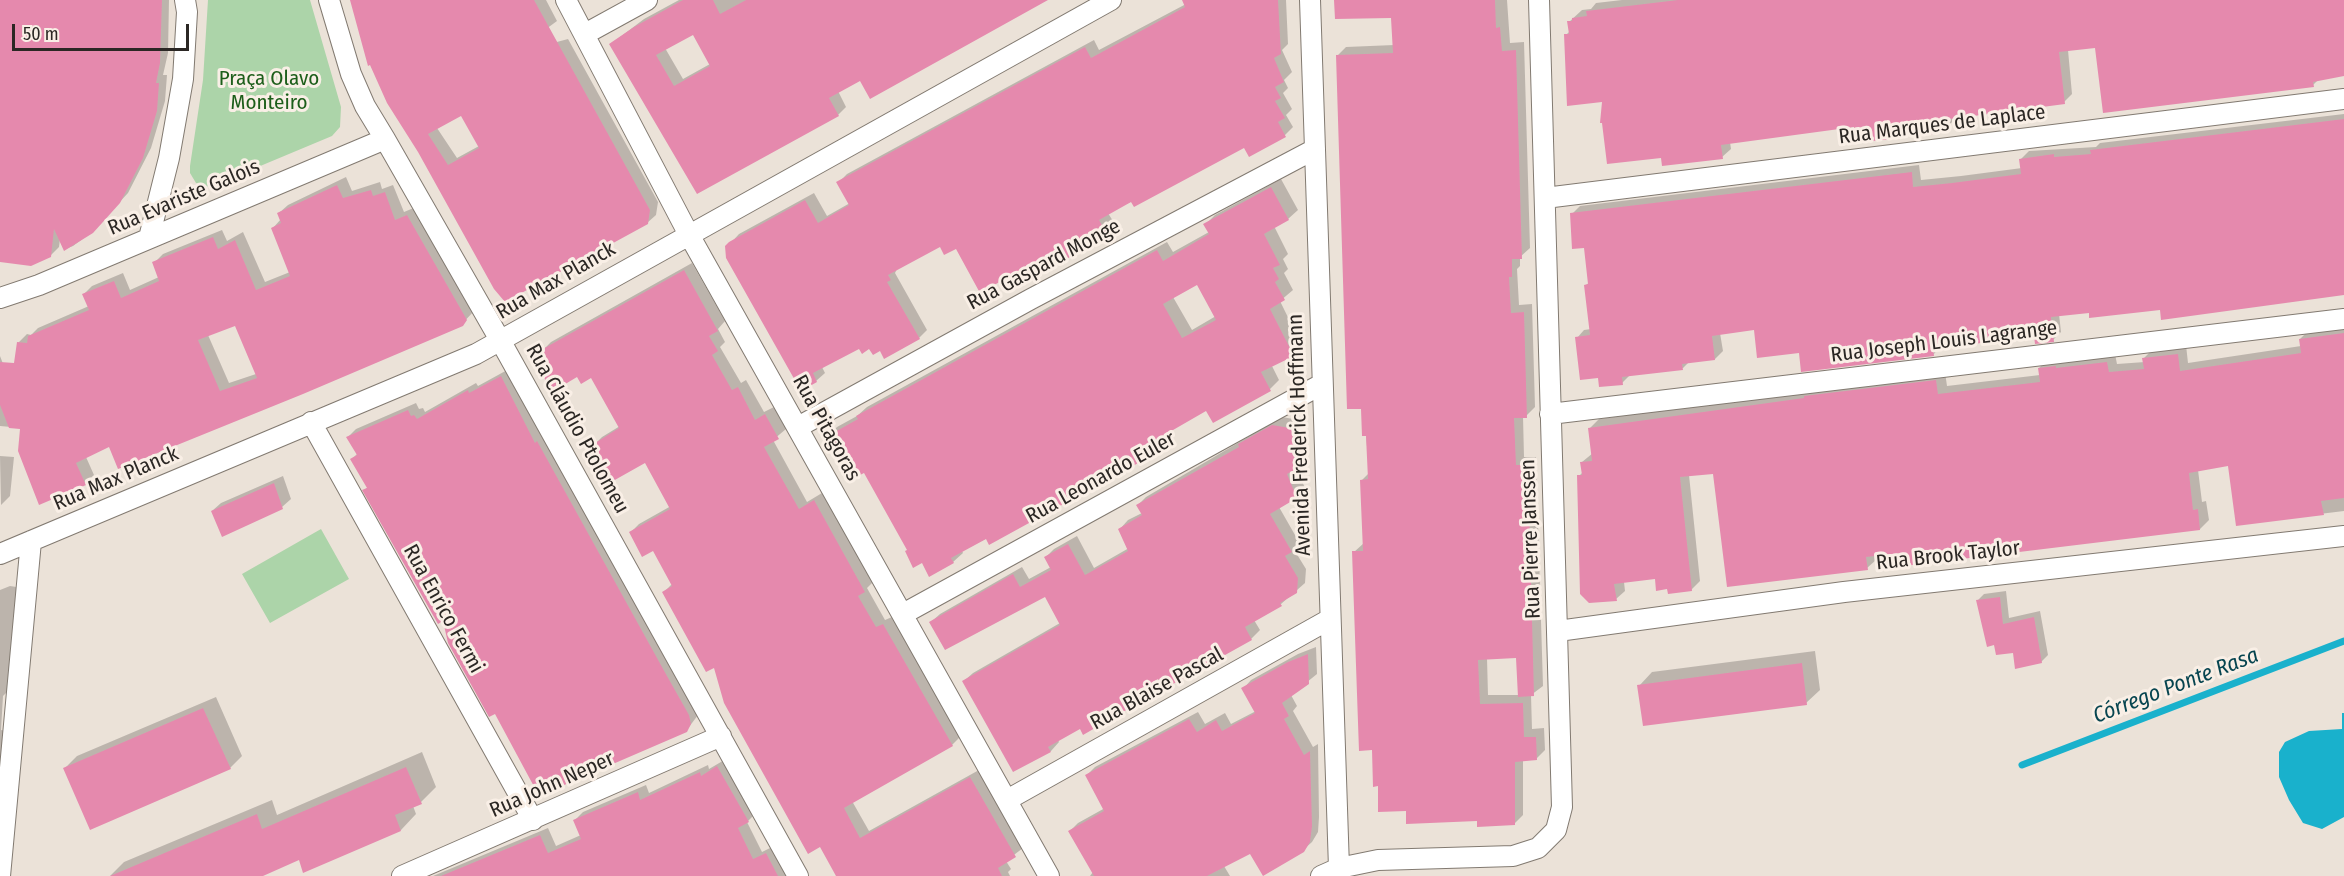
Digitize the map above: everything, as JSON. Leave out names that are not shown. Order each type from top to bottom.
[{"type":"street","points":[[149,238],[170,158],[183,79],[187,12],[185,0]]},
{"type":"street","name":"Rua Cláudio Ptolomeu","points":[[328,0],[351,74],[364,106],[386,139],[500,340],[798,876]]},
{"type":"street","name":"Rua Pitagoras","points":[[566,0],[688,233],[1049,876]]},
{"type":"street","points":[[585,34],[647,0]]},
{"type":"street","name":"Rua Max Planck","points":[[0,554],[476,354],[688,233],[1111,0]]},
{"type":"street","name":"Avenida Frederick Hoffmann","points":[[1310,0],[1339,868]]},
{"type":"street","name":"Rua Pierre Janssen","points":[[1321,876],[1339,868],[1378,860],[1513,856],[1538,848],[1556,830],[1562,807],[1539,0]]},
{"type":"street","name":"Rua Marques de Laplace","points":[[1545,198],[2344,99]]},
{"type":"street","name":"Rua Evariste Galois","points":[[0,298],[39,285],[386,139]]},
{"type":"street","name":"Rua Gaspard Monge","points":[[798,427],[1031,299],[1315,149]]},
{"type":"street","name":"Rua Joseph Louis Lagrange","points":[[1550,414],[2344,319]]},
{"type":"street","name":"Rua Leonardo Euler","points":[[903,614],[1322,384]]},
{"type":"street","name":"Rua Enrico Fermi","points":[[311,422],[533,820]]},
{"type":"street","name":"Rua Brook Taylor","points":[[1558,631],[1844,592],[2344,536]]},
{"type":"street","points":[[0,876],[31,541]]},
{"type":"street","name":"Rua Blaise Pascal","points":[[1007,800],[1330,619]]},
{"type":"street","name":"Rua John Neper","points":[[402,876],[721,736]]},
{"type":"green space","name":"Praça Olavo Monteiro","points":[[208,0],[310,0],[341,107],[340,127],[332,136],[210,187],[196,183],[190,173],[203,80]]},
{"type":"green space","points":[[321,529],[349,579],[270,623],[242,574]]},
{"type":"water","points":[[2342,713],[2344,713],[2344,817],[2322,829],[2303,823],[2289,800],[2279,777],[2279,752],[2285,742],[2309,731],[2342,729]]},
{"type":"building","points":[[0,0],[162,0],[160,63],[156,83],[159,83],[157,111],[143,158],[120,203],[93,233],[64,251],[54,229],[51,257],[31,266],[0,262]]},
{"type":"building","points":[[350,0],[534,0],[650,210],[648,224],[505,302],[494,289],[418,152],[387,103],[370,65],[368,66]],"holes":[[[461,116],[479,148],[448,165],[428,134]]]},
{"type":"building","points":[[683,0],[713,0],[720,14],[746,0],[1048,0],[870,99],[860,81],[829,98],[839,116],[697,194],[609,44],[634,27]],"holes":[[[693,35],[710,66],[674,86],[656,55]]]},
{"type":"building","points":[[1182,0],[1278,0],[1281,54],[1274,58],[1284,82],[1275,87],[1281,98],[1275,101],[1285,118],[1278,122],[1286,137],[1249,157],[1244,148],[1134,207],[1131,202],[1099,220],[1108,236],[1032,278],[1026,267],[980,293],[956,249],[944,255],[940,247],[888,275],[891,280],[887,282],[920,339],[884,359],[880,351],[873,355],[869,349],[862,354],[859,349],[813,373],[817,382],[801,391],[726,258],[725,246],[805,200],[818,223],[849,205],[836,182],[1085,47],[1091,58],[1185,7]]},
{"type":"building","points":[[1334,0],[1495,0],[1496,28],[1500,27],[1502,51],[1516,50],[1522,259],[1512,259],[1512,277],[1509,277],[1511,313],[1524,312],[1527,418],[1514,418],[1516,465],[1528,465],[1534,696],[1518,697],[1516,658],[1478,660],[1480,704],[1523,703],[1524,737],[1536,737],[1537,760],[1515,762],[1515,825],[1477,827],[1477,821],[1406,824],[1406,811],[1378,812],[1378,786],[1373,787],[1372,750],[1359,751],[1352,551],[1363,551],[1360,480],[1368,479],[1366,436],[1362,436],[1361,409],[1347,409],[1336,55],[1393,53],[1391,18],[1335,19]]},
{"type":"building","points":[[1678,0],[2344,0],[2344,76],[2313,82],[2314,87],[2103,113],[2095,48],[2059,52],[2065,104],[1943,120],[1944,132],[1927,135],[1925,121],[1889,125],[1891,139],[1855,143],[1854,127],[1721,145],[1723,159],[1662,166],[1661,158],[1607,164],[1602,123],[1600,123],[1602,102],[1567,106],[1564,34],[1569,34],[1567,21],[1587,16],[1586,11]]},
{"type":"building","points":[[2344,119],[2344,295],[2161,320],[2160,310],[2089,318],[2089,313],[2051,317],[2054,342],[2035,344],[2034,336],[1933,349],[1934,356],[1801,372],[1799,353],[1757,358],[1754,330],[1712,336],[1715,360],[1682,364],[1683,370],[1622,377],[1623,385],[1599,387],[1598,378],[1580,380],[1575,337],[1590,335],[1584,285],[1588,284],[1584,248],[1572,249],[1570,213],[1912,172],[1913,187],[1952,183],[2021,174],[2019,159],[2054,154],[2054,157],[2091,154],[2090,150]]},
{"type":"building","points":[[337,185],[343,198],[371,190],[373,196],[385,192],[395,220],[407,215],[467,320],[463,326],[118,469],[109,447],[76,463],[86,485],[39,505],[18,451],[20,429],[9,428],[0,405],[0,362],[14,363],[17,342],[27,343],[28,336],[89,310],[82,294],[114,281],[121,298],[159,281],[152,262],[213,237],[218,249],[235,240],[256,290],[290,276],[271,228],[281,223],[277,213]],"holes":[[[235,326],[257,378],[220,391],[198,340]]]},
{"type":"building","points":[[1271,187],[1289,220],[1264,234],[1280,265],[1273,268],[1279,279],[1275,282],[1285,300],[1270,309],[1294,356],[1261,372],[1271,391],[1213,423],[1206,411],[1154,441],[1160,451],[989,545],[986,539],[951,558],[954,563],[929,577],[922,563],[913,568],[905,551],[907,550],[864,473],[850,480],[826,437],[858,419],[856,416],[1157,250],[1163,261],[1209,234],[1203,224]],"holes":[[[1197,285],[1216,320],[1182,338],[1163,304]]]},
{"type":"building","points":[[684,270],[718,331],[709,336],[718,351],[712,355],[732,390],[738,387],[755,420],[765,414],[779,439],[764,447],[799,509],[814,500],[865,592],[858,596],[876,627],[883,624],[953,746],[844,808],[860,838],[970,777],[1016,857],[998,868],[1002,876],[836,876],[820,847],[808,854],[724,703],[714,668],[706,672],[662,592],[672,586],[653,551],[642,557],[629,532],[670,509],[645,463],[613,481],[592,445],[619,428],[591,378],[581,384],[577,377],[552,392],[537,365],[537,356],[541,350]]},
{"type":"building","points":[[2344,333],[2344,498],[2321,501],[2324,515],[2236,526],[2228,466],[2189,473],[2193,510],[2198,509],[2200,530],[1904,566],[1903,553],[1866,557],[1868,570],[1727,587],[1713,474],[1680,477],[1692,591],[1668,594],[1667,589],[1656,591],[1655,579],[1614,584],[1617,601],[1589,603],[1580,594],[1577,475],[1582,475],[1580,462],[1592,461],[1588,428],[1804,398],[1804,396],[1936,380],[1938,394],[2040,382],[2038,368],[2056,366],[2056,368],[2107,362],[2109,372],[2144,369],[2142,358],[2178,354],[2180,371],[2301,353],[2299,339]]},
{"type":"building","points":[[501,376],[535,443],[537,441],[689,715],[691,724],[687,732],[548,792],[538,794],[495,714],[489,717],[448,643],[443,621],[438,624],[362,490],[367,488],[350,459],[357,455],[346,437],[408,410],[411,416],[414,415],[417,419],[468,390],[469,393]]},
{"type":"building","points":[[1272,425],[1296,429],[1298,468],[1287,474],[1297,498],[1270,514],[1292,552],[1285,556],[1298,578],[1297,593],[1280,603],[1282,606],[1245,627],[1252,640],[1164,689],[1158,679],[1122,699],[1128,709],[1083,735],[1080,729],[1048,747],[1051,752],[1013,772],[962,681],[1060,625],[1045,597],[945,650],[929,622],[1013,574],[1020,587],[1051,570],[1044,557],[1068,544],[1085,575],[1128,551],[1118,529],[1142,515],[1136,505],[1239,447],[1238,444]]},
{"type":"building","points":[[274,483],[283,509],[222,537],[211,511]]},
{"type":"building","points":[[2000,597],[2003,624],[2034,617],[2042,663],[2015,669],[2013,653],[1996,655],[1994,645],[1987,647],[1976,600]]},
{"type":"building","points":[[1308,654],[1309,684],[1282,703],[1289,716],[1284,719],[1304,755],[1310,751],[1312,826],[1310,842],[1304,852],[1263,876],[1250,854],[1207,876],[1094,876],[1068,831],[1104,811],[1085,775],[1189,719],[1197,732],[1216,720],[1222,731],[1255,713],[1241,688],[1288,662]]},
{"type":"building","points":[[1802,663],[1807,705],[1643,726],[1637,685]]},
{"type":"building","points":[[203,708],[231,769],[90,830],[63,768]]},
{"type":"building","points":[[717,766],[749,822],[738,828],[753,859],[766,853],[778,876],[441,876],[540,835],[548,853],[581,839],[573,820],[638,792],[640,800],[700,772],[701,776]]},
{"type":"building","points":[[406,767],[422,804],[395,815],[401,831],[303,873],[299,860],[263,876],[110,876],[257,814],[262,829]]},
{"type":"waterway","name":"Córrego Ponte Rasa","points":[[2022,765],[2344,641]]}]
